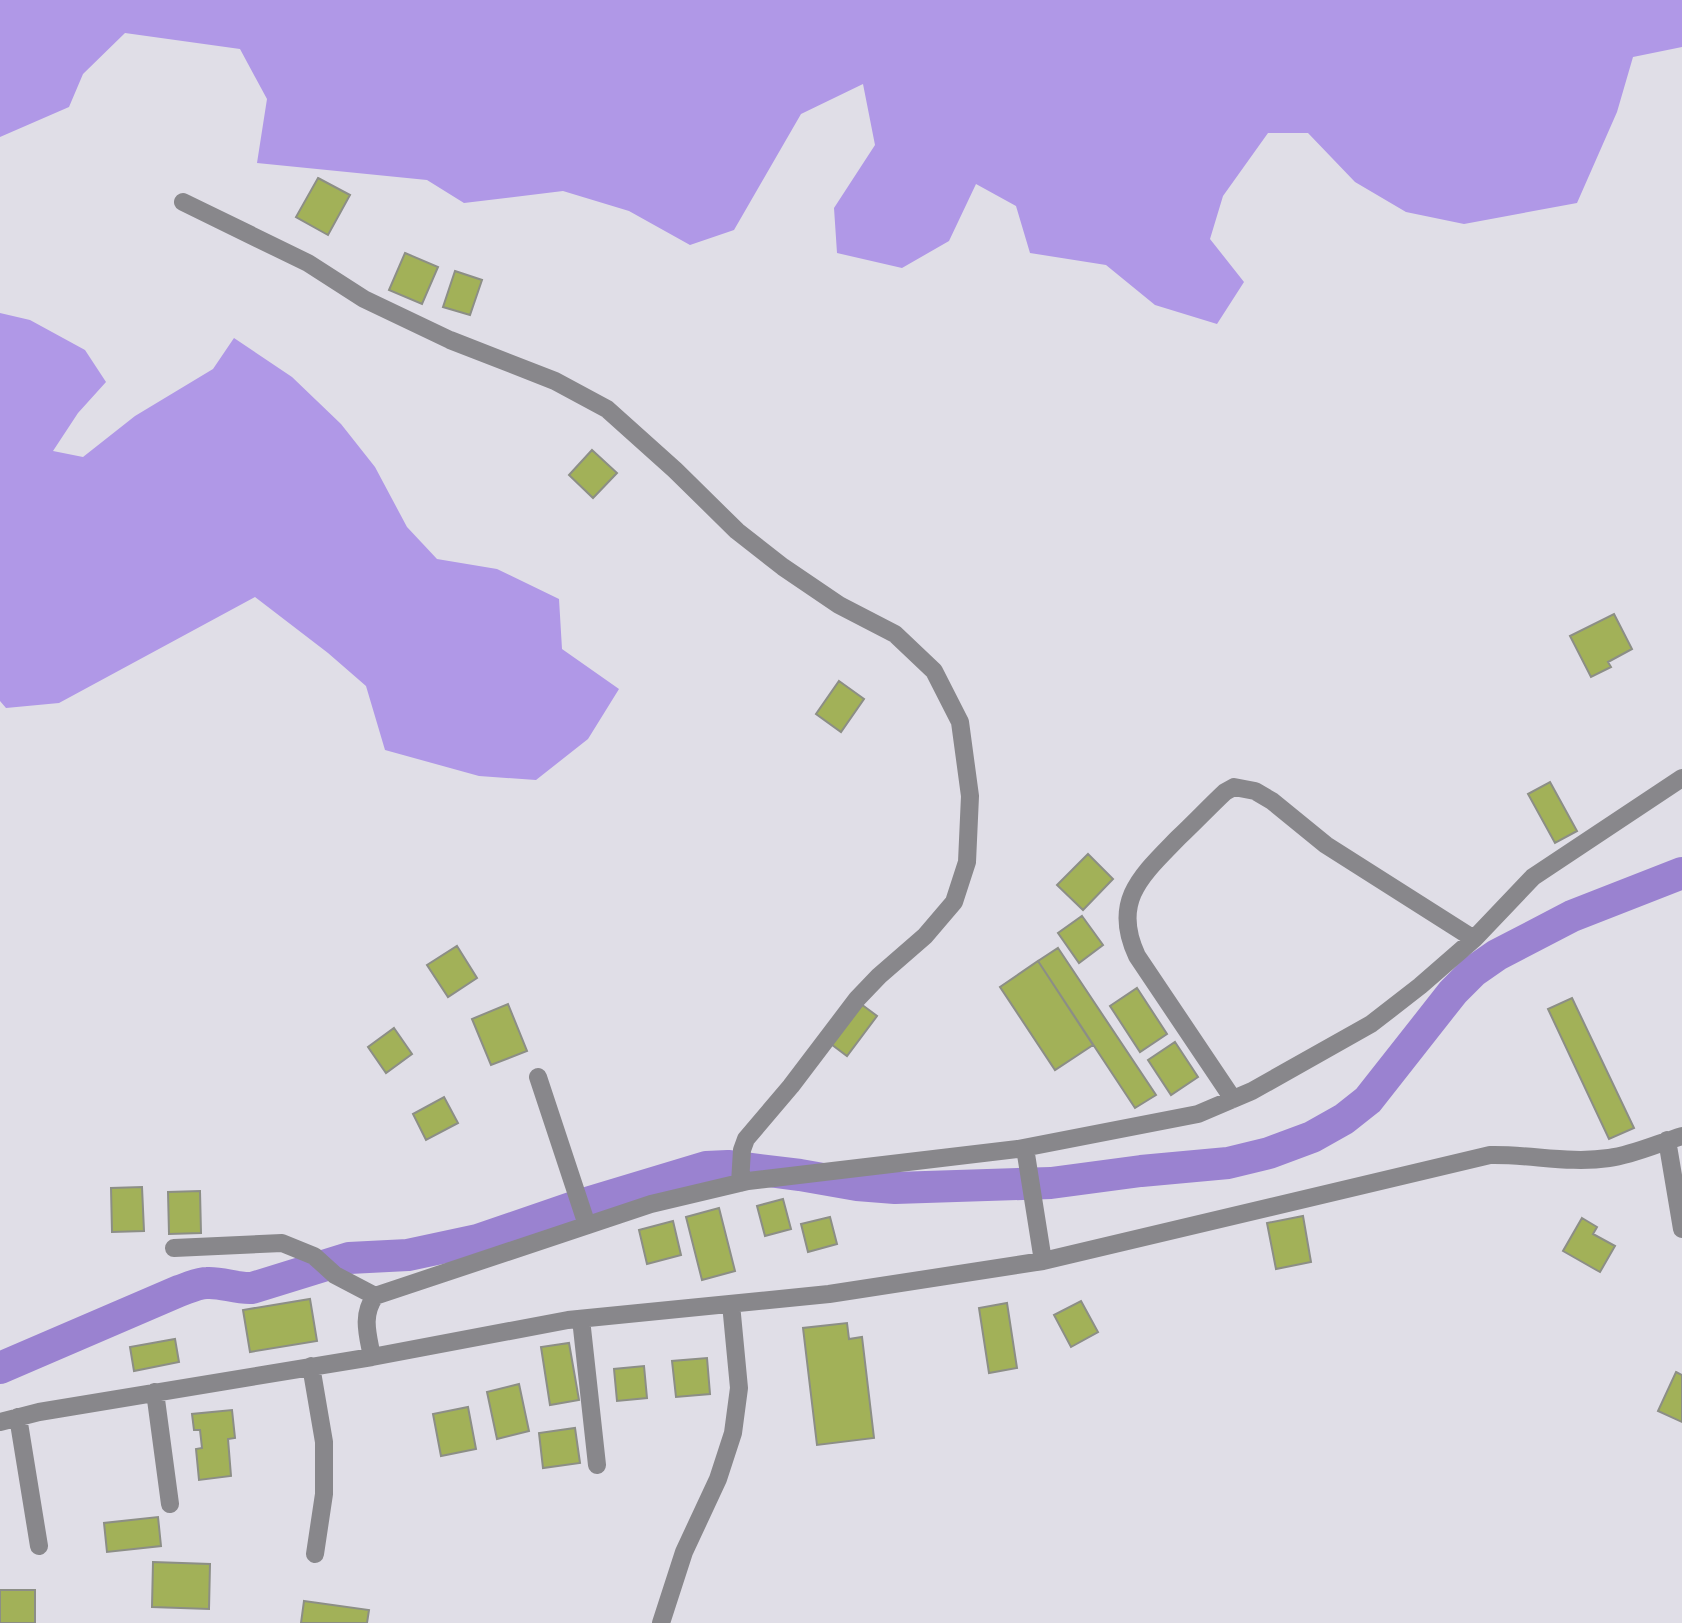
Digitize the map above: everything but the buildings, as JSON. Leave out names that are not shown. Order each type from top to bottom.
[{"type":"street","points":[[183,202],[308,263],[364,299],[450,340],[555,380],[607,409],[737,531],[783,567],[839,604],[895,634],[934,671],[960,722],[970,796],[967,862],[954,902],[925,936],[856,999],[791,1086],[746,1139],[742,1150],[740,1183]]},
{"type":"street","points":[[372,1357],[365,1317],[375,1296],[651,1204],[740,1183],[1025,1148],[1198,1114],[1252,1091],[1371,1024],[1474,939],[1533,877],[1682,778]]},
{"type":"street","points":[[1233,1099],[1137,956],[1127,930],[1127,915],[1132,896],[1143,874],[1225,792],[1234,787],[1242,787],[1264,796],[1326,845],[1474,939]]},
{"type":"street","points":[[538,1077],[587,1225]]},
{"type":"street","points":[[39,1546],[9,1419],[581,1319],[829,1294],[1043,1261],[1490,1155],[1515,1154],[1576,1160],[1611,1158],[1675,1138],[1682,1229]]},
{"type":"street","points":[[1025,1148],[1043,1261]]},
{"type":"street","points":[[174,1248],[282,1243],[314,1256],[335,1275],[375,1296]]},
{"type":"street","points":[[661,1623],[684,1552],[718,1479],[733,1433],[739,1388],[731,1304]]},
{"type":"street","points":[[581,1319],[597,1465]]},
{"type":"street","points":[[311,1366],[324,1442],[324,1494],[315,1554]]},
{"type":"street","points":[[155,1392],[170,1504]]},
{"type":"shaded area","points":[[0,0],[1682,0],[1682,47],[1633,57],[1617,112],[1577,203],[1464,224],[1406,212],[1355,182],[1308,133],[1268,133],[1223,196],[1210,239],[1244,282],[1217,324],[1155,305],[1106,265],[1030,253],[1016,206],[976,184],[949,241],[902,268],[837,253],[834,208],[875,145],[863,84],[801,114],[734,230],[690,245],[629,211],[563,191],[464,203],[427,180],[257,163],[267,99],[240,49],[125,33],[83,74],[69,107],[0,137]]},
{"type":"shaded area","points":[[0,313],[30,320],[85,350],[106,382],[78,413],[53,451],[83,457],[135,416],[213,369],[234,338],[292,377],[341,424],[375,467],[407,527],[437,559],[497,569],[559,599],[562,649],[619,689],[588,739],[536,780],[479,776],[385,750],[366,686],[255,597],[59,703],[6,708],[0,701]]},
{"type":"waterway","points":[[0,1368],[179,1291],[204,1283],[252,1288],[349,1258],[408,1255],[478,1240],[580,1205],[706,1167],[728,1166],[895,1188],[1051,1183],[1228,1163],[1269,1153],[1312,1137],[1344,1119],[1368,1100],[1453,992],[1474,971],[1497,955],[1572,916],[1682,873]]}]
